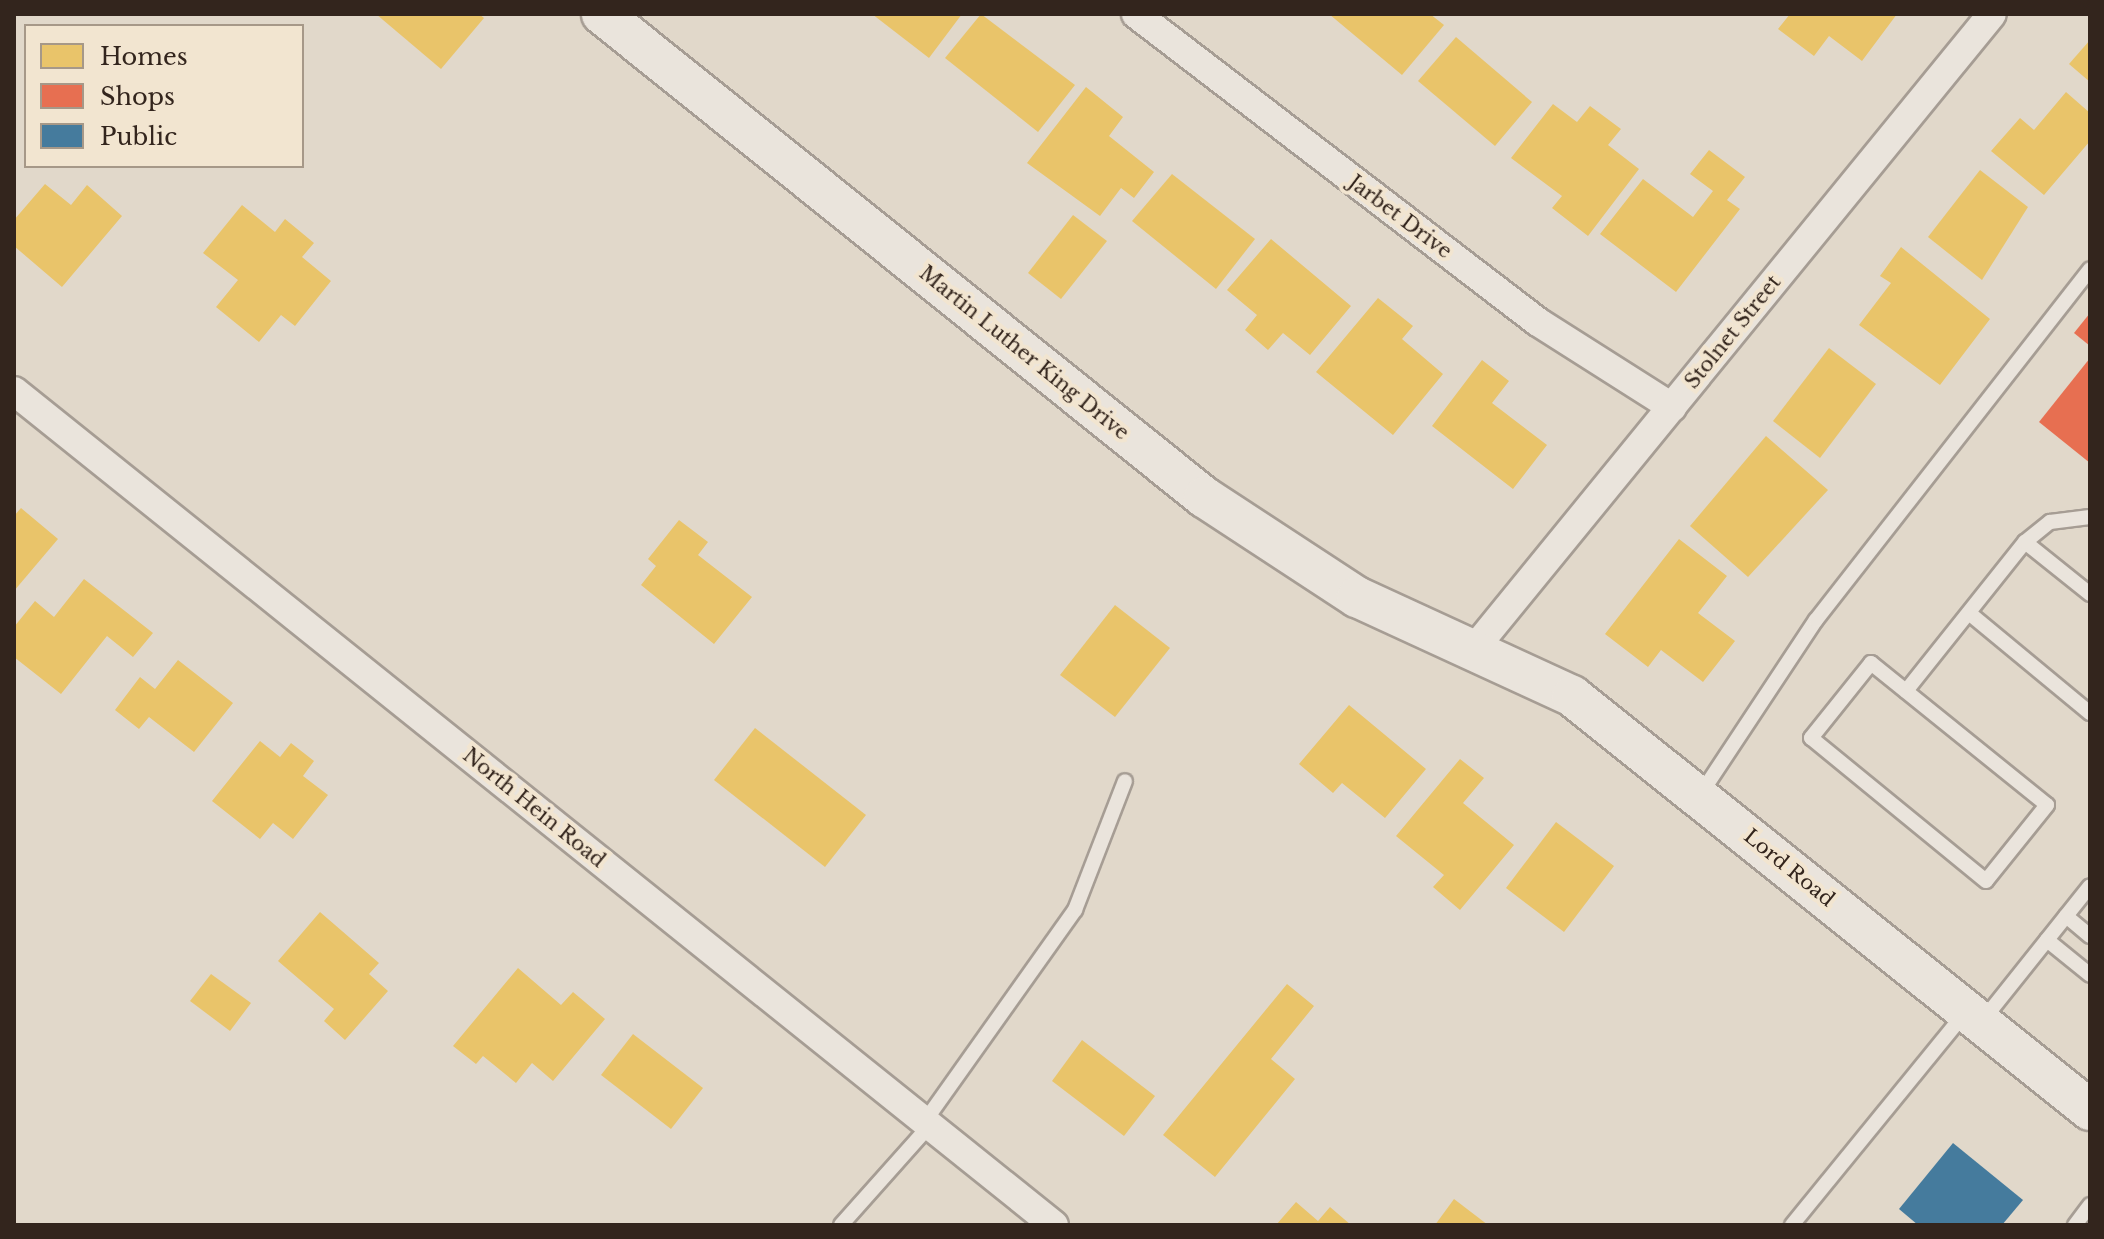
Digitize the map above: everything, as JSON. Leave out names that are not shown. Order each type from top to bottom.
[{"type":"main road","name":"Martin Luther King Drive","points":[[602,14],[1204,497],[1357,597],[1474,649]]},
{"type":"main road","name":"Lord Road","points":[[1474,649],[1572,696],[2090,1110]]},
{"type":"street","name":"Jarbet Drive","points":[[1136,14],[1538,322],[1672,407]]},
{"type":"street","name":"Stolnet Street","points":[[1474,649],[1992,14]]},
{"type":"street","name":"North Hein Road","points":[[14,391],[1054,1225]]},
{"type":"lane","points":[[1700,796],[1816,620],[2090,269]]},
{"type":"lane","points":[[1906,691],[2025,542],[2050,522],[2090,517]]},
{"type":"lane","points":[[2025,542],[2090,594]]},
{"type":"lane","points":[[1969,613],[2090,713]]},
{"type":"lane","points":[[1871,663],[1906,691],[2047,805],[1986,881],[1811,738],[1871,663]]},
{"type":"lane","points":[[841,1225],[928,1123],[1075,910],[1125,781]]},
{"type":"lane","points":[[1792,1225],[2089,889]]},
{"type":"lane","points":[[2066,916],[2090,936]]},
{"type":"lane","points":[[2047,940],[2090,975]]},
{"type":"lane","points":[[2075,1225],[2090,1205]]},
{"type":"building: Homes","points":[[376,14],[479,14],[484,18],[441,69]]},
{"type":"building: Homes","points":[[872,14],[962,14],[929,58]]},
{"type":"building: Homes","points":[[981,14],[1075,85],[1038,132],[945,58]]},
{"type":"building: Homes","points":[[1329,14],[1430,14],[1444,25],[1402,75]]},
{"type":"building: Homes","points":[[1790,14],[1897,14],[1862,61],[1829,36],[1814,56],[1778,29]]},
{"type":"building: Homes","points":[[1456,37],[1532,102],[1495,146],[1418,81]]},
{"type":"building: Homes","points":[[2090,40],[2090,82],[2069,64]]},
{"type":"building: Homes","points":[[1086,87],[1123,117],[1109,136],[1154,172],[1134,198],[1121,188],[1100,216],[1027,163]]},
{"type":"building: Homes","points":[[2066,92],[2090,113],[2090,141],[2044,195],[1991,151],[2020,118],[2034,130]]},
{"type":"building: Homes","points":[[1553,104],[1577,122],[1590,106],[1621,129],[1608,145],[1639,169],[1588,236],[1552,208],[1562,196],[1511,158]]},
{"type":"building: Homes","points":[[1709,150],[1745,177],[1727,200],[1740,209],[1676,292],[1600,234],[1643,179],[1693,217],[1713,191],[1690,174]]},
{"type":"building: Homes","points":[[1980,170],[2028,207],[1982,280],[1928,237]]},
{"type":"building: Homes","points":[[1172,174],[1255,239],[1216,289],[1132,221]]},
{"type":"building: Homes","points":[[45,184],[71,205],[87,185],[122,216],[62,287],[14,246],[14,220]]},
{"type":"building: Homes","points":[[242,205],[275,232],[285,219],[314,243],[302,257],[331,281],[295,326],[281,315],[259,342],[216,307],[238,280],[203,253]]},
{"type":"building: Homes","points":[[1073,215],[1107,241],[1061,299],[1028,273]]},
{"type":"building: Homes","points":[[1271,239],[1351,306],[1310,355],[1283,333],[1268,350],[1245,330],[1257,315],[1227,290]]},
{"type":"building: Homes","points":[[1901,247],[1990,319],[1940,385],[1859,325],[1891,283],[1880,276]]},
{"type":"building: Homes","points":[[1378,298],[1413,326],[1402,339],[1443,374],[1393,435],[1316,372]]},
{"type":"building: Homes","points":[[1829,348],[1876,384],[1820,458],[1773,421]]},
{"type":"building: Homes","points":[[1482,360],[1509,381],[1492,403],[1547,445],[1513,489],[1432,426]]},
{"type":"building: Homes","points":[[1766,436],[1828,490],[1748,577],[1690,526]]},
{"type":"building: Homes","points":[[21,508],[58,539],[14,591],[14,516]]},
{"type":"building: Homes","points":[[679,520],[708,542],[698,555],[752,597],[714,644],[641,585],[656,566],[648,559]]},
{"type":"building: Homes","points":[[1679,539],[1727,576],[1698,613],[1735,641],[1703,682],[1661,650],[1648,667],[1605,634]]},
{"type":"building: Homes","points":[[84,579],[153,633],[133,657],[107,636],[61,694],[14,657],[14,627],[35,601],[54,617]]},
{"type":"building: Homes","points":[[1115,605],[1170,648],[1115,717],[1060,675]]},
{"type":"building: Homes","points":[[178,660],[233,703],[194,752],[149,717],[139,729],[115,710],[140,677],[155,689]]},
{"type":"building: Homes","points":[[1349,705],[1426,769],[1385,818],[1342,783],[1333,793],[1299,764]]},
{"type":"building: Homes","points":[[755,728],[866,815],[825,867],[714,780]]},
{"type":"building: Homes","points":[[260,741],[280,757],[291,743],[314,761],[303,776],[328,795],[293,839],[273,823],[260,839],[212,801]]},
{"type":"building: Homes","points":[[1460,759],[1484,778],[1463,803],[1514,845],[1460,910],[1433,887],[1444,875],[1396,836]]},
{"type":"building: Homes","points":[[1556,822],[1614,866],[1564,932],[1506,888]]},
{"type":"building: Homes","points":[[320,912],[379,963],[369,974],[388,991],[345,1040],[324,1021],[334,1009],[278,961]]},
{"type":"building: Homes","points":[[518,968],[561,1005],[573,992],[605,1019],[553,1081],[532,1063],[516,1083],[483,1056],[476,1064],[453,1046]]},
{"type":"building: Homes","points":[[211,974],[251,1003],[230,1031],[190,1001]]},
{"type":"building: Homes","points":[[1287,984],[1314,1006],[1271,1059],[1295,1079],[1215,1177],[1163,1135]]},
{"type":"building: Homes","points":[[633,1034],[703,1088],[671,1129],[601,1075]]},
{"type":"building: Homes","points":[[1082,1040],[1155,1096],[1124,1136],[1052,1081]]},
{"type":"building: Homes","points":[[1454,1199],[1488,1225],[1435,1225]]},
{"type":"building: Homes","points":[[1296,1202],[1318,1221],[1330,1207],[1351,1225],[1276,1225]]},
{"type":"building: Shops","points":[[2090,313],[2090,346],[2074,333]]},
{"type":"building: Shops","points":[[2090,358],[2090,463],[2039,422]]},
{"type":"building: Public","points":[[1953,1143],[2023,1200],[2002,1225],[1918,1225],[1899,1209]]}]
